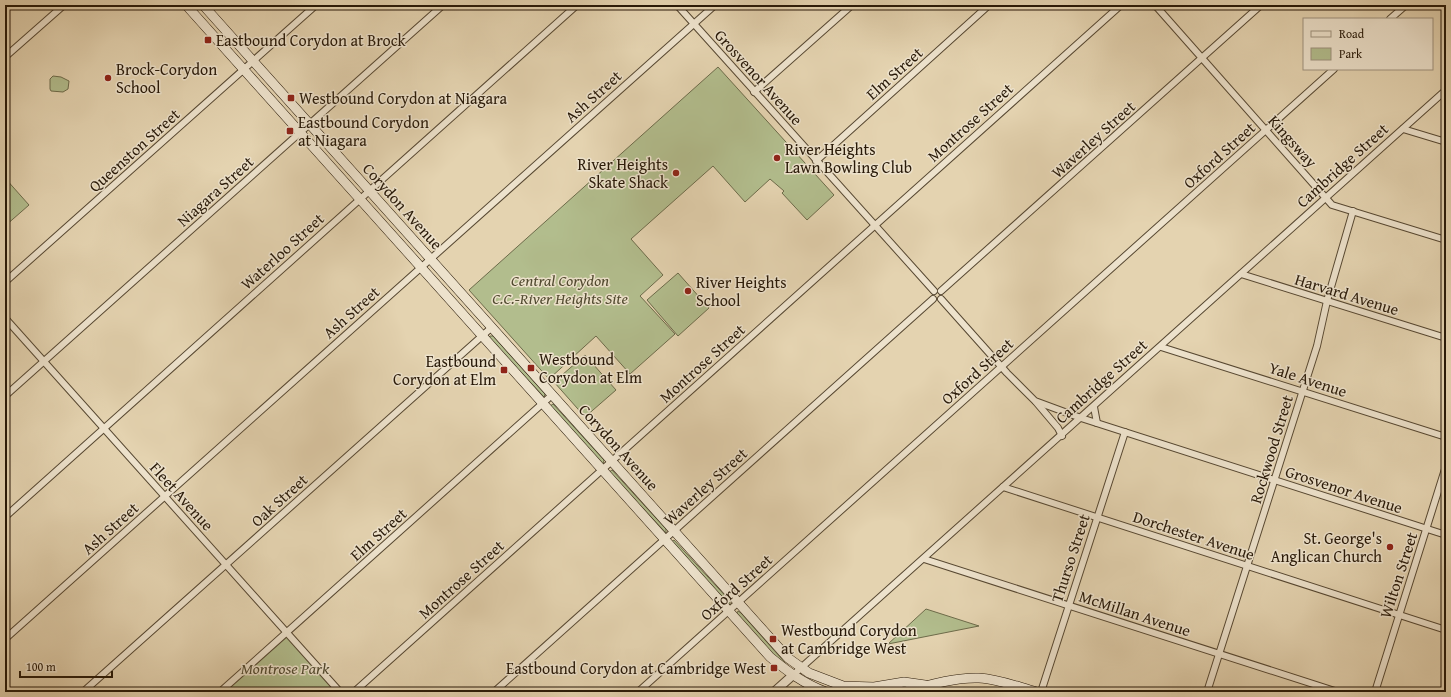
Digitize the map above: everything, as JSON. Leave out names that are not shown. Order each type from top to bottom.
[{"type":"main road","name":"Corydon Avenue","points":[[187,5],[770,657],[793,675],[809,685],[826,692]]},
{"type":"main road","name":"Corydon Avenue","points":[[203,5],[781,650],[801,668],[827,681],[843,686],[874,686],[904,682],[925,685]]},
{"type":"main road","name":"Corydon Avenue","points":[[906,692],[925,685],[979,678],[1014,684],[1037,692]]},
{"type":"street","points":[[5,57],[64,5]]},
{"type":"street","name":"Queenston Street","points":[[5,282],[316,5]]},
{"type":"street","name":"Niagara Street","points":[[5,396],[443,5]]},
{"type":"street","name":"Waterloo Street","points":[[5,517],[577,5]]},
{"type":"street","name":"Grosvenor Avenue","points":[[677,5],[934,291]]},
{"type":"street","name":"Ash Street","points":[[5,639],[715,5]]},
{"type":"street","points":[[754,92],[852,5]]},
{"type":"street","name":"Elm Street","points":[[816,161],[989,5]]},
{"type":"street","name":"Montrose Street","points":[[354,692],[1121,5]]},
{"type":"street","name":"Kingsway","points":[[1155,5],[1332,205],[1446,240]]},
{"type":"street","name":"Waverley Street","points":[[941,292],[1261,5]]},
{"type":"street","points":[[1391,18],[1406,5]]},
{"type":"street","name":"Oxford Street","points":[[638,692],[1333,70]]},
{"type":"street","name":"Cambridge Street","points":[[774,692],[1062,436],[1446,90]]},
{"type":"street","points":[[1403,129],[1446,142]]},
{"type":"street","name":"Rockwood Street","points":[[1207,692],[1317,346],[1327,301],[1353,211]]},
{"type":"street","name":"Harvard Avenue","points":[[1241,274],[1446,338]]},
{"type":"street","points":[[938,290],[941,292],[943,296],[941,299],[938,301],[933,299],[932,294],[934,291],[938,290]]},
{"type":"street","name":"Waverley Street","points":[[494,692],[933,299]]},
{"type":"street","name":"Grosvenor Avenue","points":[[941,299],[1001,367],[1035,401],[1058,428],[1062,436]]},
{"type":"street","name":"Fleet Avenue","points":[[5,318],[340,692]]},
{"type":"street","name":"Oak Street","points":[[83,692],[491,328]]},
{"type":"street","name":"Yale Avenue","points":[[1161,347],[1446,437]]},
{"type":"street","name":"Elm Street","points":[[220,692],[552,395]]},
{"type":"street","name":"Grosvenor Avenue","points":[[1035,401],[1081,418],[1446,535]]},
{"type":"street","points":[[1094,407],[1097,423]]},
{"type":"street","name":"Thurso Street","points":[[1041,692],[1125,432]]},
{"type":"street","name":"Wilton Street","points":[[1375,692],[1446,466]]},
{"type":"street","name":"Dorchester Avenue","points":[[1003,487],[1446,630]]},
{"type":"street","name":"McMillan Avenue","points":[[924,559],[1338,692]]},
{"type":"green space","name":"Central Corydon C.C.-River Heights Site","points":[[718,67],[834,195],[807,220],[782,193],[784,191],[770,179],[745,202],[713,166],[631,239],[663,275],[640,296],[675,334],[630,374],[596,336],[549,379],[469,290]]},
{"type":"green space","points":[[53,76],[61,77],[69,81],[68,89],[63,92],[51,91],[50,79]]},
{"type":"green space","points":[[5,178],[29,205],[5,226]]},
{"type":"green space","points":[[678,273],[709,308],[678,336],[647,300]]},
{"type":"green space","points":[[490,336],[493,336],[545,394],[544,397],[489,338]]},
{"type":"green space","points":[[585,355],[616,390],[585,417],[554,382]]},
{"type":"green space","points":[[553,404],[604,460],[603,464],[550,406]]},
{"type":"green space","points":[[612,470],[666,529],[666,533],[609,472]]},
{"type":"green space","points":[[674,540],[730,601],[730,605],[671,542]]},
{"type":"green space","points":[[926,609],[979,626],[888,644]]},
{"type":"green space","points":[[738,611],[788,666],[778,660],[736,615]]},
{"type":"green space","name":"Montrose Park","points":[[287,633],[340,692],[220,692]]},
{"type":"place","name":"Eastbound Corydon at Brock","points":[[208,40]]},
{"type":"place","name":"Brock-Corydon School","points":[[108,78]]},
{"type":"place","name":"Westbound Corydon at Niagara","points":[[291,98]]},
{"type":"place","name":"Eastbound Corydon at Niagara","points":[[290,131]]},
{"type":"place","name":"River Heights Lawn Bowling Club","points":[[777,158]]},
{"type":"place","name":"River Heights Skate Shack","points":[[676,173]]},
{"type":"place","name":"River Heights School","points":[[688,291]]},
{"type":"place","name":"Westbound Corydon at Elm","points":[[531,368]]},
{"type":"place","name":"Eastbound Corydon at Elm","points":[[504,370]]},
{"type":"place","name":"St. George's Anglican Church","points":[[1390,547]]},
{"type":"place","name":"Westbound Corydon at Cambridge West","points":[[773,639]]},
{"type":"place","name":"Eastbound Corydon at Cambridge West","points":[[774,668]]}]
